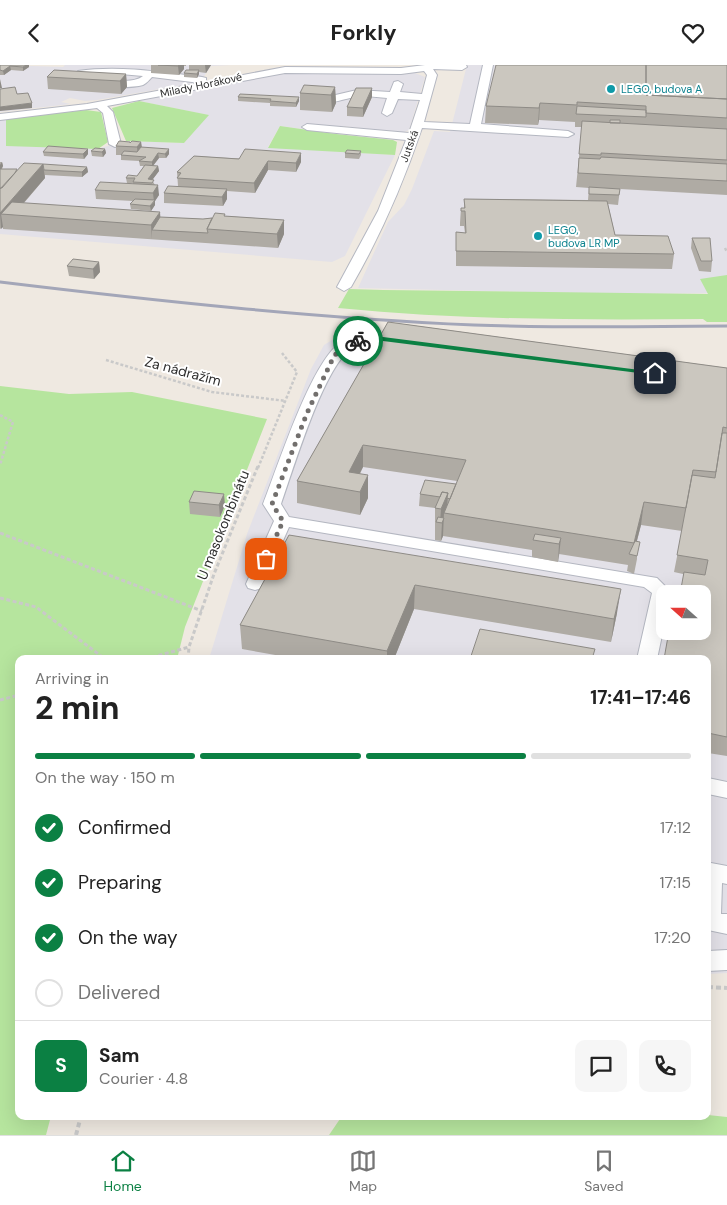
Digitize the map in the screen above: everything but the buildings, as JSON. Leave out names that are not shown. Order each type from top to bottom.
[{"type":"street","points":[[475,127],[488,65]]},
{"type":"street","points":[[430,66],[462,67]]},
{"type":"street","name":"Milady Horákové","points":[[0,117],[99,105],[228,79],[285,70],[401,71],[430,66]]},
{"type":"street","name":"Jutská","points":[[354,280],[381,229],[426,97],[432,75],[430,66]]},
{"type":"street","points":[[149,73],[146,79],[132,83],[87,81],[78,78],[82,73],[98,70],[149,73],[201,80],[228,79],[233,68]]},
{"type":"street","points":[[387,113],[399,82]]},
{"type":"street","points":[[303,99],[327,100],[357,93],[426,97]]},
{"type":"street","points":[[99,105],[108,112],[115,144]]},
{"type":"street","points":[[416,125],[568,133]]},
{"type":"street","points":[[307,127],[412,137]]},
{"type":"street","points":[[422,344],[366,338],[343,347],[334,356],[307,413],[272,504],[283,521],[650,582],[662,592],[649,655]]},
{"type":"street","points":[[255,584],[283,521]]},
{"type":"street","points":[[711,787],[727,790]]},
{"type":"street","points":[[714,922],[711,872],[727,875]]},
{"type":"street","points":[[711,961],[727,960]]},
{"type":"path","points":[[725,248],[727,252]]},
{"type":"path","name":"U masokombinátu","points":[[188,655],[189,647],[214,574],[297,372],[282,353]]},
{"type":"path","name":"Za nádražím","points":[[106,360],[212,392],[286,401]]},
{"type":"path","points":[[0,415],[13,422],[0,465]]},
{"type":"path","points":[[0,533],[202,611]]},
{"type":"path","points":[[0,598],[36,607],[100,655]]},
{"type":"path","points":[[160,655],[189,647]]},
{"type":"path","points":[[0,700],[15,696]]},
{"type":"path","points":[[711,987],[727,988]]},
{"type":"path","points":[[76,1135],[80,1120]]},
{"type":"shaded area","points":[[0,65],[63,67],[65,65],[231,65],[211,66],[200,82],[97,100],[85,101],[70,98],[61,102],[71,104],[0,112]]},
{"type":"shaded area","points":[[467,65],[727,65],[727,293],[616,294],[358,288],[388,222],[404,205],[412,189],[434,131],[450,132]]},
{"type":"shaded area","points":[[293,72],[415,73],[425,77],[409,130],[402,133],[343,126],[338,134],[280,126],[268,147],[395,155],[345,256],[332,262],[0,234],[0,119],[6,118],[6,145],[97,149],[126,141],[184,143],[208,115],[139,101],[226,83]]},
{"type":"shaded area","points":[[357,332],[375,332],[727,373],[727,973],[711,974],[711,655],[210,655],[247,534],[311,369],[324,345],[340,335]]},
{"type":"green space","points":[[139,101],[209,115],[184,143],[126,141],[112,108]]},
{"type":"green space","points":[[86,110],[101,112],[108,142],[98,149],[6,146],[6,118]]},
{"type":"green space","points":[[280,126],[393,140],[397,142],[395,155],[268,148]]},
{"type":"green space","points":[[727,275],[727,322],[707,322],[703,319],[474,317],[338,308],[349,289],[708,294],[700,279]]},
{"type":"green space","points":[[0,386],[69,394],[132,392],[267,419],[185,627],[178,655],[15,655],[15,1120],[50,1120],[46,1135],[0,1135]]},
{"type":"green space","points":[[711,1115],[727,1117],[727,1135],[329,1135],[339,1120],[711,1120]]},
{"type":"railway","points":[[0,282],[236,308],[414,322],[537,327],[727,326]]},
{"type":"way so far","points":[[266,559],[283,521],[272,504],[307,413],[334,356],[343,347],[358,341]]},
{"type":"place","name":"LEGO, budova A","points":[[611,89]]},
{"type":"place","name":"LEGO, budova LR MP","points":[[538,236]]},
{"type":"route","points":[[358,341],[366,338],[383,339],[655,373]]}]
